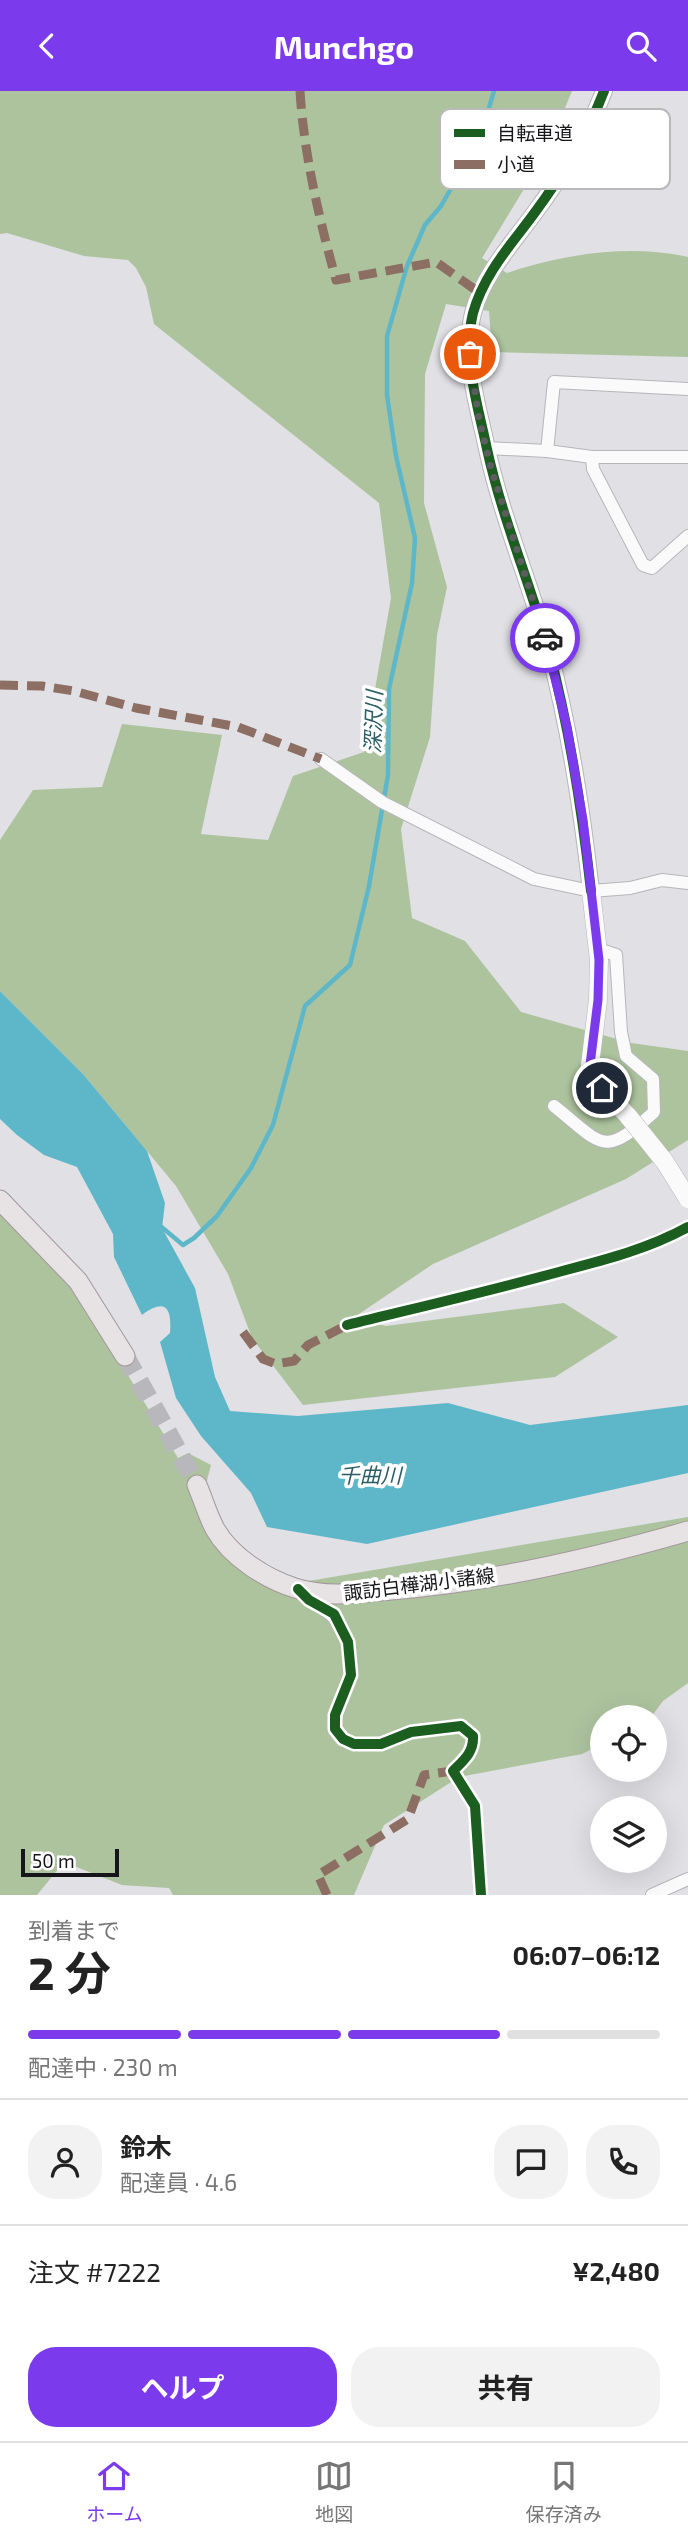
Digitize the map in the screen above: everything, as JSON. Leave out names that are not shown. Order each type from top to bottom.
[{"type":"main road","points":[[591,891],[598,949],[598,1000],[590,1065],[593,1076],[665,1162],[688,1199]]},
{"type":"main road","points":[[0,1200],[78,1281],[125,1356]]},
{"type":"main road","name":"諏訪白樺湖小諸線","points":[[197,1485],[216,1531],[236,1554],[260,1572],[298,1589],[335,1595],[420,1588],[547,1568],[688,1531]]},
{"type":"street","points":[[597,109],[604,91]]},
{"type":"street","points":[[550,189],[491,269],[473,315],[470,369],[491,468],[549,650],[567,727],[583,820],[591,891]]},
{"type":"street","points":[[547,451],[554,382],[688,389]]},
{"type":"street","points":[[487,448],[547,451],[592,457],[688,457]]},
{"type":"street","points":[[592,457],[593,469],[643,565],[652,568],[688,536]]},
{"type":"street","points":[[321,759],[382,802],[534,879],[591,891],[631,887],[662,880],[688,883]]},
{"type":"street","points":[[554,1106],[598,1141],[613,1143],[626,1137],[654,1112],[653,1079],[626,1056],[621,1032],[616,955],[598,949]]},
{"type":"street","points":[[346,1325],[602,1260],[688,1227]]},
{"type":"street","points":[[298,1589],[309,1600],[334,1614],[348,1642],[351,1675],[335,1715],[335,1729],[343,1739],[354,1745],[382,1744],[411,1732],[450,1726],[461,1726],[473,1736],[469,1755],[453,1771],[475,1806],[481,1895]]},
{"type":"street","points":[[652,1895],[688,1879]]},
{"type":"green space","points":[[0,91],[572,91],[564,109],[440,109],[440,189],[524,189],[482,258],[507,273],[528,266],[597,253],[643,251],[688,257],[688,357],[492,352],[489,311],[446,304],[425,374],[424,503],[447,587],[437,635],[430,737],[401,829],[412,918],[465,941],[521,1012],[631,1043],[688,1051],[688,1140],[626,1179],[433,1264],[353,1318],[386,1326],[564,1303],[618,1337],[555,1377],[303,1405],[252,1338],[228,1274],[176,1186],[83,1074],[0,991],[0,840],[33,790],[102,787],[122,724],[222,735],[201,834],[268,840],[293,776],[364,752],[391,598],[379,503],[154,324],[146,287],[136,268],[128,260],[84,256],[7,233],[0,234]]},
{"type":"green space","points":[[0,1207],[55,1264],[111,1347],[178,1458],[188,1453],[211,1465],[206,1484],[206,1521],[273,1587],[688,1517],[688,1683],[660,1705],[590,1705],[590,1750],[582,1754],[459,1777],[384,1825],[354,1895],[173,1895],[169,1888],[122,1885],[64,1862],[37,1895],[0,1895]]},
{"type":"water","name":"千曲川","points":[[0,991],[83,1074],[147,1151],[165,1203],[162,1228],[195,1288],[215,1377],[230,1411],[298,1416],[448,1403],[530,1425],[688,1405],[688,1473],[367,1544],[267,1527],[251,1493],[201,1436],[176,1398],[160,1342],[170,1333],[168,1311],[161,1306],[142,1315],[114,1257],[113,1234],[77,1167],[44,1155],[0,1119]]},
{"type":"waterway","name":"深沢川","points":[[489,109],[494,91]]},
{"type":"waterway","name":"深沢川","points":[[158,1224],[183,1245],[217,1216],[251,1168],[273,1125],[305,1006],[350,965],[369,886],[388,775],[389,689],[412,583],[415,538],[396,456],[387,395],[387,336],[407,266],[425,225],[451,189]]},
{"type":"tunnel","points":[[125,1356],[197,1485]]},
{"type":"marked path","points":[[300,91],[313,186],[336,280],[436,262],[480,293]]},
{"type":"marked path","points":[[0,685],[42,686],[74,691],[136,708],[238,727],[321,759]]},
{"type":"marked path","points":[[243,1332],[263,1359],[276,1364],[294,1361],[308,1345],[347,1325]]},
{"type":"marked path","points":[[327,1895],[318,1875],[408,1819],[424,1775],[453,1771]]},
{"type":"cycle path","points":[[596,109],[604,91]]},
{"type":"cycle path","points":[[551,189],[498,261],[484,286],[473,313],[470,365],[493,475],[549,651],[563,710],[591,891]]},
{"type":"cycle path","points":[[347,1325],[597,1262],[644,1247],[688,1227]]},
{"type":"cycle path","points":[[298,1589],[309,1600],[334,1614],[348,1642],[351,1675],[335,1715],[335,1729],[343,1739],[354,1744],[381,1744],[411,1732],[461,1726],[473,1736],[470,1751],[453,1771],[475,1806],[481,1895]]},
{"type":"way so far","points":[[470,354],[478,414],[491,468],[545,638]]},
{"type":"route","points":[[545,638],[567,727],[583,820],[599,960],[598,1000],[590,1065],[593,1076],[602,1088]]}]
